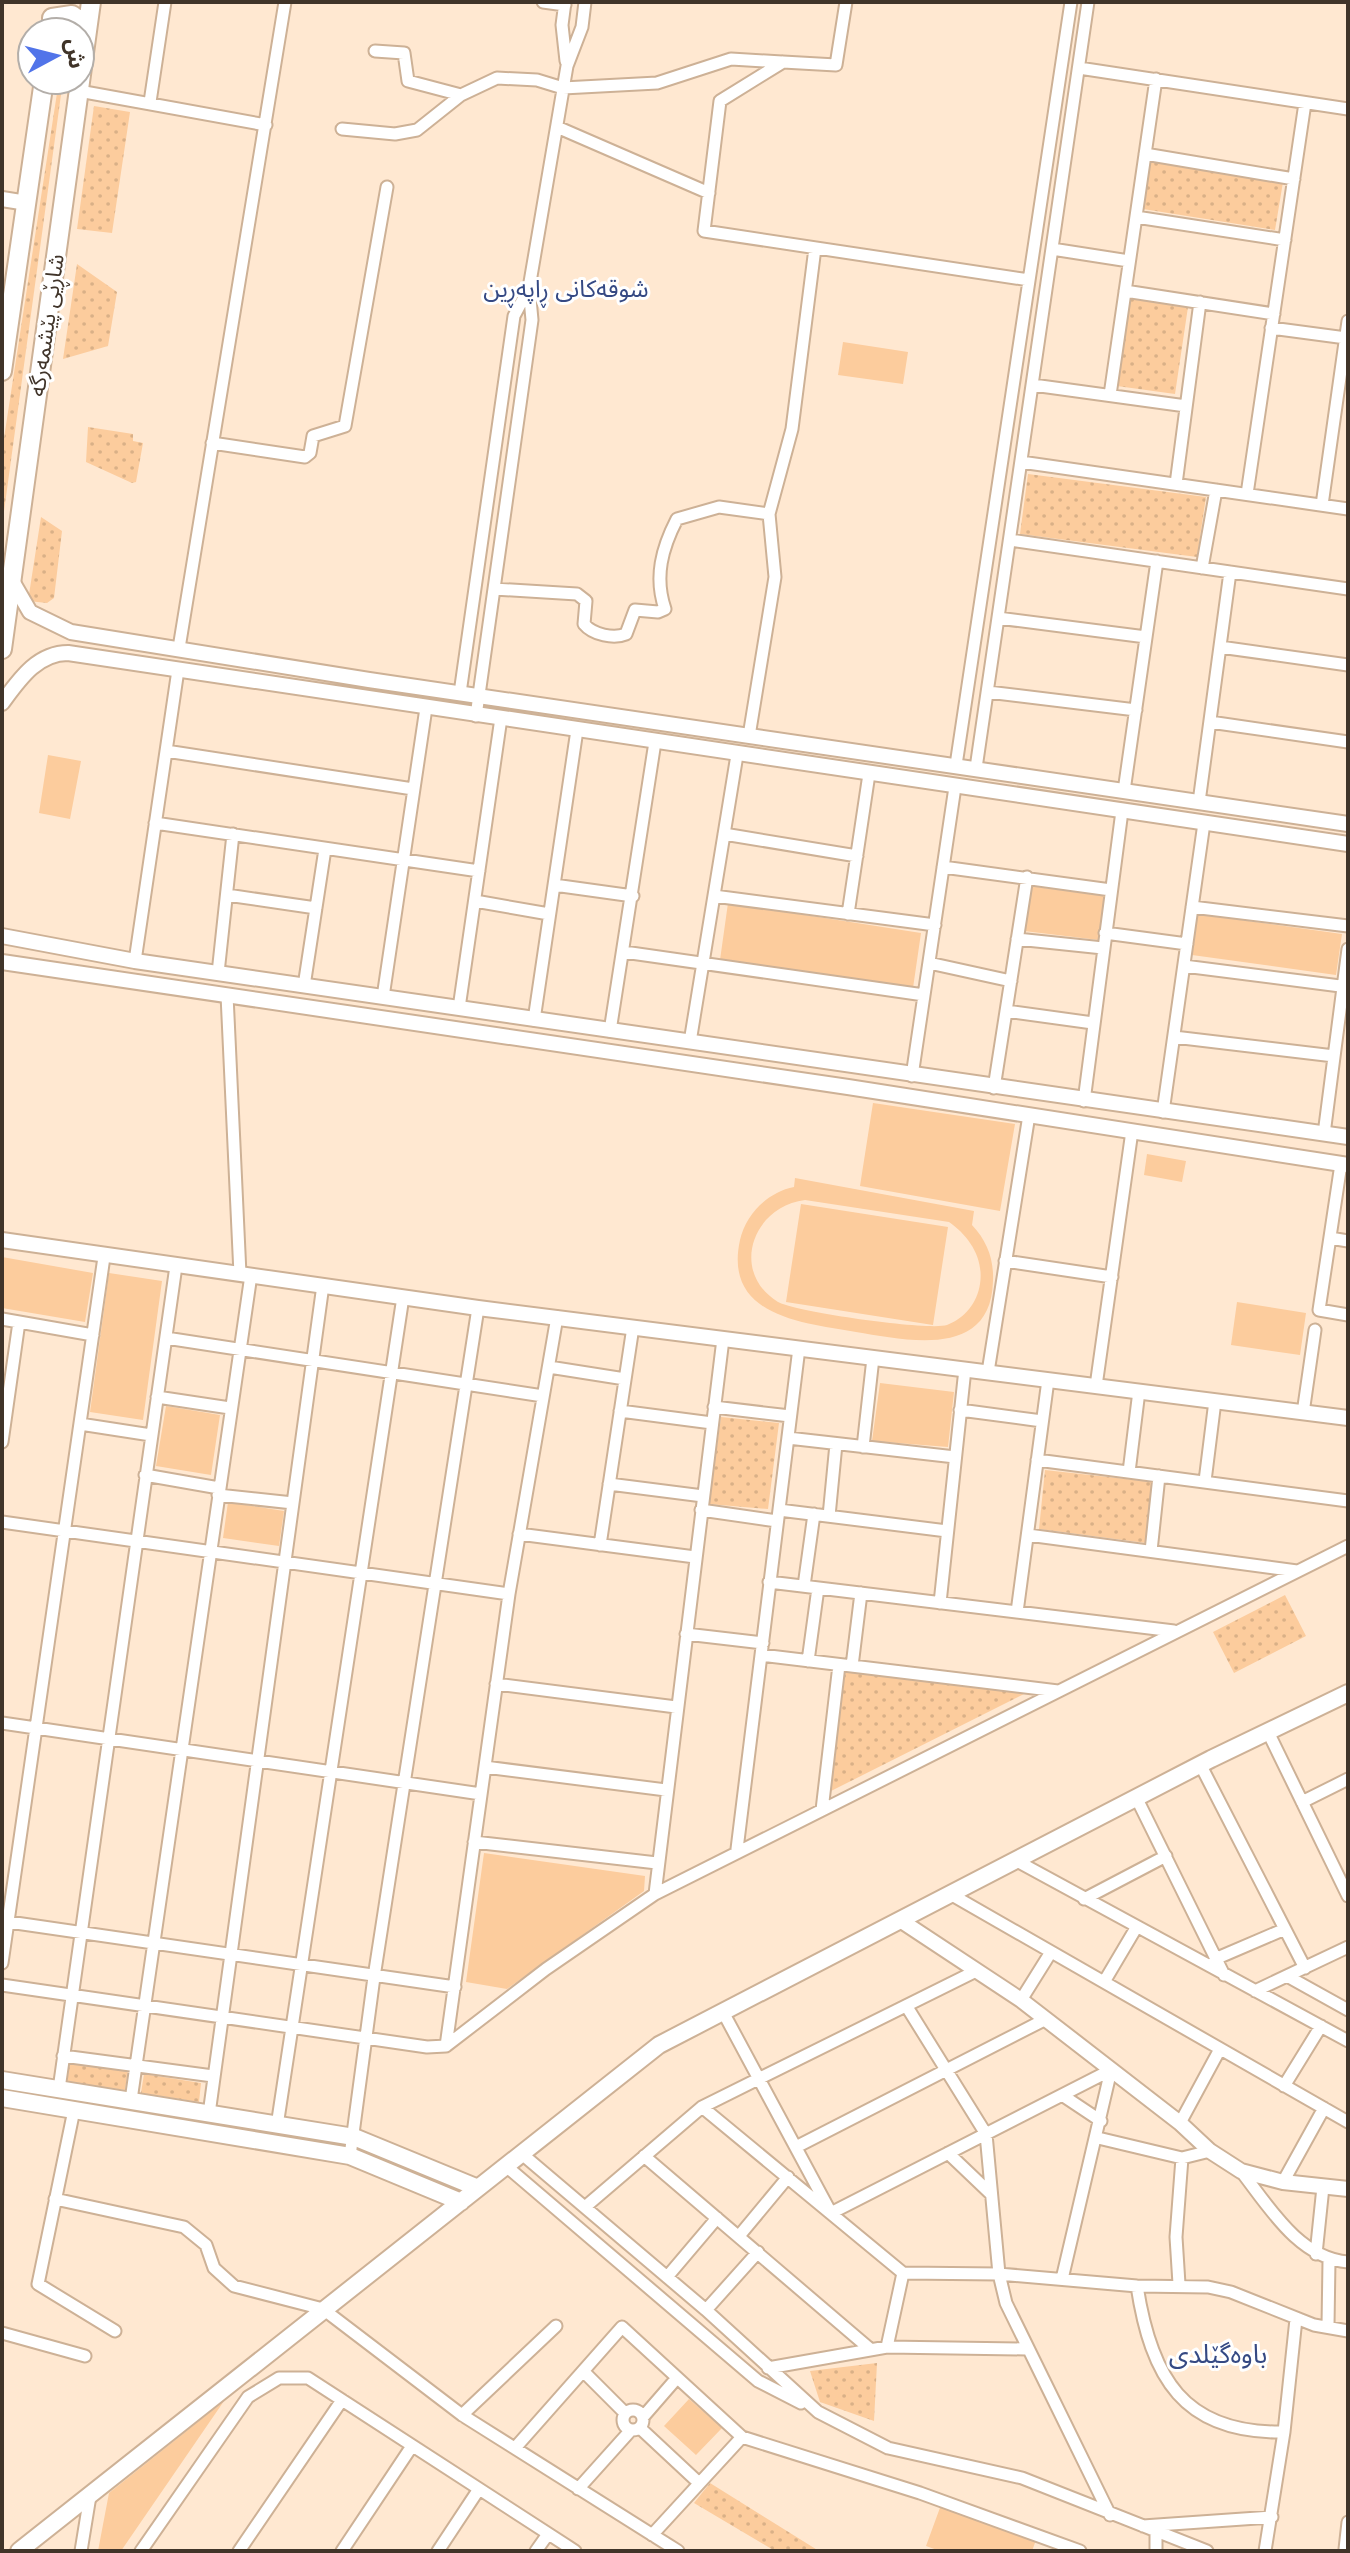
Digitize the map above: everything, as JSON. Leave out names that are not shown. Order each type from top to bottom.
[{"type":"highway","name":"شاڕێی پێشمەرگە","points":[[3,361],[42,96]]},
{"type":"highway","name":"شاڕێی پێشمەرگە","points":[[2,649],[78,96]]},
{"type":"main road","points":[[19,2551],[659,2045],[1200,1764],[1348,1693]]},
{"type":"main road","points":[[2,2080],[354,2137],[478,2188]]},
{"type":"main road","points":[[2,2098],[350,2156],[461,2202]]},
{"type":"street","points":[[150,102],[165,2]]},
{"type":"street","points":[[179,648],[285,2]]},
{"type":"street","points":[[543,2],[565,4],[562,25],[567,66]]},
{"type":"street","points":[[476,716],[532,320],[529,288],[567,66],[582,27],[585,2]]},
{"type":"street","points":[[342,129],[395,134],[417,130],[461,95],[497,78],[516,77],[563,88],[657,83],[731,59],[836,65],[846,2]]},
{"type":"street","points":[[956,765],[1071,2]]},
{"type":"street","points":[[976,768],[1088,2]]},
{"type":"street","points":[[1069,16],[1086,18]]},
{"type":"street","points":[[375,51],[404,53],[405,75],[413,85],[461,95]]},
{"type":"street","points":[[783,62],[720,101],[704,231],[1029,280]]},
{"type":"street","points":[[1079,68],[1348,109]]},
{"type":"street","points":[[1110,395],[1156,79]]},
{"type":"street","points":[[96,94],[266,125]]},
{"type":"street","points":[[1247,494],[1305,103]]},
{"type":"street","points":[[557,127],[709,193]]},
{"type":"street","points":[[1145,154],[1294,179]]},
{"type":"street","points":[[212,443],[305,457],[310,453],[313,436],[345,426],[387,187]]},
{"type":"street","points":[[2,199],[27,203]]},
{"type":"street","points":[[1136,217],[1285,240]]},
{"type":"street","points":[[749,736],[775,577],[769,514],[792,429],[815,248]]},
{"type":"street","points":[[1052,249],[1129,261]]},
{"type":"street","points":[[460,693],[486,530],[514,316],[529,288]]},
{"type":"street","points":[[1125,291],[1274,314]]},
{"type":"street","points":[[1176,484],[1200,302]]},
{"type":"street","points":[[1322,505],[1348,321]]},
{"type":"street","points":[[1271,328],[1346,338]]},
{"type":"street","points":[[1033,385],[1186,406]]},
{"type":"street","points":[[1333,429],[1348,430]]},
{"type":"street","points":[[1021,462],[1348,509]]},
{"type":"street","points":[[998,484],[1018,486]]},
{"type":"street","points":[[1202,568],[1216,490]]},
{"type":"street","points":[[494,589],[577,594],[586,601],[584,624],[589,631],[618,637],[626,634],[635,610],[658,612],[665,609],[660,594],[660,567],[663,545],[677,519],[719,507],[769,514]]},
{"type":"street","points":[[486,530],[504,533]]},
{"type":"street","points":[[1010,540],[1348,589]]},
{"type":"street","points":[[1124,791],[1157,561]]},
{"type":"street","points":[[1199,802],[1230,572]]},
{"type":"street","points":[[12,581],[30,612],[71,632],[479,696],[1348,824]]},
{"type":"street","points":[[998,618],[1146,637]]},
{"type":"street","points":[[1220,647],[1348,665]]},
{"type":"street","points":[[2,703],[26,672],[58,654],[1348,844]]},
{"type":"street","points":[[135,961],[178,670]]},
{"type":"street","points":[[331,694],[335,674]]},
{"type":"street","points":[[988,692],[1136,710]]},
{"type":"street","points":[[383,997],[426,708]]},
{"type":"street","points":[[459,1008],[501,718]]},
{"type":"street","points":[[1210,722],[1348,742]]},
{"type":"street","points":[[534,1020],[577,730]]},
{"type":"street","points":[[610,1031],[655,742]]},
{"type":"street","points":[[166,751],[413,789]]},
{"type":"street","points":[[690,1042],[737,755]]},
{"type":"street","points":[[848,914],[869,774]]},
{"type":"street","points":[[912,1076],[955,787]]},
{"type":"street","points":[[1084,1101],[1122,811]]},
{"type":"street","points":[[1314,839],[1316,819]]},
{"type":"street","points":[[155,823],[479,871]]},
{"type":"street","points":[[1163,1112],[1204,823]]},
{"type":"street","points":[[218,973],[233,834]]},
{"type":"street","points":[[724,834],[857,856]]},
{"type":"street","points":[[304,986],[325,849]]},
{"type":"street","points":[[943,867],[1111,890]]},
{"type":"street","points":[[994,1088],[1027,877]]},
{"type":"street","points":[[554,885],[633,896]]},
{"type":"street","points":[[227,895],[316,908]]},
{"type":"street","points":[[714,896],[935,925]]},
{"type":"street","points":[[475,901],[549,914]]},
{"type":"street","points":[[1192,907],[1348,926]]},
{"type":"street","points":[[1105,933],[1187,944]]},
{"type":"street","points":[[2,936],[83,953],[340,992],[1190,1117],[1348,1137]]},
{"type":"street","points":[[1017,939],[1103,948]]},
{"type":"street","points":[[1324,1134],[1348,949]]},
{"type":"street","points":[[624,952],[702,966],[924,995]]},
{"type":"street","points":[[80,973],[83,953]]},
{"type":"street","points":[[2,962],[1345,1164],[1319,1310],[1348,1315]]},
{"type":"street","points":[[929,963],[1011,981]]},
{"type":"street","points":[[1184,966],[1345,987]]},
{"type":"street","points":[[337,1013],[340,992]]},
{"type":"street","points":[[131,2100],[148,2007],[184,1750],[246,1274],[227,995]]},
{"type":"street","points":[[1006,1011],[1093,1023]]},
{"type":"street","points":[[567,1045],[569,1025]]},
{"type":"street","points":[[1174,1037],[1334,1056]]},
{"type":"street","points":[[848,1087],[852,1068]]},
{"type":"street","points":[[988,1372],[1029,1115]]},
{"type":"street","points":[[1187,1139],[1190,1117]]},
{"type":"street","points":[[1096,1386],[1132,1131]]},
{"type":"street","points":[[1330,1238],[1348,1241]]},
{"type":"street","points":[[2,1240],[104,1257],[478,1308],[1348,1418]]},
{"type":"street","points":[[2,1963],[5,1921],[104,1257]]},
{"type":"street","points":[[1005,1261],[1112,1277]]},
{"type":"street","points":[[59,2089],[176,1266]]},
{"type":"street","points":[[209,2114],[323,1285]]},
{"type":"street","points":[[277,2126],[403,1297]]},
{"type":"street","points":[[350,2156],[374,1977],[478,1308]]},
{"type":"street","points":[[446,2046],[509,1594],[557,1317]]},
{"type":"street","points":[[2,1319],[93,1335]]},
{"type":"street","points":[[2,1442],[19,1322]]},
{"type":"street","points":[[600,1545],[633,1327]]},
{"type":"street","points":[[1303,1413],[1315,1330]]},
{"type":"street","points":[[166,1338],[543,1396]]},
{"type":"street","points":[[655,1894],[723,1339]]},
{"type":"street","points":[[737,1849],[799,1348]]},
{"type":"street","points":[[863,1447],[873,1358]]},
{"type":"street","points":[[549,1367],[625,1379]]},
{"type":"street","points":[[940,1603],[965,1369]]},
{"type":"street","points":[[1017,1612],[1048,1380]]},
{"type":"street","points":[[1129,1472],[1139,1391]]},
{"type":"street","points":[[157,1397],[230,1408]]},
{"type":"street","points":[[1205,1481],[1215,1401]]},
{"type":"street","points":[[714,1407],[790,1416]]},
{"type":"street","points":[[960,1410],[1042,1421]]},
{"type":"street","points":[[620,1411],[712,1423]]},
{"type":"street","points":[[80,1424],[151,1435]]},
{"type":"street","points":[[788,1438],[955,1457]]},
{"type":"street","points":[[829,1516],[836,1444]]},
{"type":"street","points":[[1037,1460],[1348,1501]]},
{"type":"street","points":[[145,1475],[293,1503]]},
{"type":"street","points":[[1151,1551],[1159,1476]]},
{"type":"street","points":[[609,1484],[703,1496]]},
{"type":"street","points":[[701,1510],[814,1514],[947,1531]]},
{"type":"street","points":[[804,1586],[814,1514]]},
{"type":"street","points":[[2,1522],[509,1594]]},
{"type":"street","points":[[519,1534],[695,1557]]},
{"type":"street","points":[[1028,1535],[1297,1571]]},
{"type":"street","points":[[2,1985],[367,2039],[433,2048],[446,2046],[546,1969],[655,1894],[737,1849],[822,1810],[1348,1546]]},
{"type":"street","points":[[769,1582],[1176,1632]]},
{"type":"street","points":[[808,1661],[818,1588]]},
{"type":"street","points":[[822,1810],[861,1593]]},
{"type":"street","points":[[686,1634],[808,1661],[1060,1691]]},
{"type":"street","points":[[496,1684],[676,1707]]},
{"type":"street","points":[[2,1723],[481,1794]]},
{"type":"street","points":[[1268,1732],[1348,1896]]},
{"type":"street","points":[[1200,1764],[1305,1968]]},
{"type":"street","points":[[485,1767],[666,1790]]},
{"type":"street","points":[[1302,1802],[1348,1779]]},
{"type":"street","points":[[1136,1797],[1224,1975]]},
{"type":"street","points":[[474,1842],[657,1863]]},
{"type":"street","points":[[1084,1899],[1166,1856]]},
{"type":"street","points":[[1015,1860],[1348,2041]]},
{"type":"street","points":[[1335,1871],[1348,1865]]},
{"type":"street","points":[[952,1895],[1348,2122]]},
{"type":"street","points":[[900,1920],[1021,2000],[1180,2123],[1210,2151],[1241,2171],[1283,2182],[1348,2189]]},
{"type":"street","points":[[5,1921],[455,1987]]},
{"type":"street","points":[[1104,1982],[1136,1928]]},
{"type":"street","points":[[1215,1959],[1285,1929]]},
{"type":"street","points":[[1255,1991],[1348,1947]]},
{"type":"street","points":[[1021,2000],[1051,1952]]},
{"type":"street","points":[[585,2207],[702,2107],[976,1971]]},
{"type":"street","points":[[1287,1976],[1348,2010]]},
{"type":"street","points":[[907,2007],[986,2134],[999,2274],[1006,2303],[1110,2515]]},
{"type":"street","points":[[723,2012],[831,2213]]},
{"type":"street","points":[[796,2147],[1046,2019]]},
{"type":"street","points":[[1284,2086],[1321,2026]]},
{"type":"street","points":[[1180,2123],[1220,2049]]},
{"type":"street","points":[[63,2056],[213,2076]]},
{"type":"street","points":[[831,2213],[1111,2070]]},
{"type":"street","points":[[1062,2279],[1098,2138],[1111,2070]]},
{"type":"street","points":[[1062,2095],[1101,2121]]},
{"type":"street","points":[[702,2107],[903,2273],[999,2274],[1137,2286],[1179,2284],[1231,2292],[1296,2319],[1348,2331]]},
{"type":"street","points":[[1283,2182],[1324,2108]]},
{"type":"street","points":[[74,2110],[38,2284],[115,2331]]},
{"type":"street","points":[[1098,2138],[1182,2158],[1210,2151]]},
{"type":"street","points":[[948,2153],[991,2195]]},
{"type":"street","points":[[522,2154],[706,2310],[818,2412]]},
{"type":"street","points":[[644,2156],[870,2349]]},
{"type":"street","points":[[1179,2284],[1176,2226],[1182,2158]]},
{"type":"street","points":[[506,2166],[758,2381],[888,2448],[1022,2478],[1207,2551]]},
{"type":"street","points":[[1241,2171],[1279,2218],[1316,2254],[1329,2261],[1348,2262]]},
{"type":"street","points":[[739,2236],[788,2177]]},
{"type":"street","points":[[1316,2254],[1323,2187]]},
{"type":"street","points":[[55,2199],[184,2227],[206,2245],[214,2268],[234,2286],[323,2309],[462,2415],[678,2551]]},
{"type":"street","points":[[667,2277],[717,2218]]},
{"type":"street","points":[[706,2310],[758,2252]]},
{"type":"street","points":[[1328,2326],[1329,2261]]},
{"type":"street","points":[[887,2347],[903,2273]]},
{"type":"street","points":[[1137,2286],[1148,2346],[1168,2383],[1183,2398],[1200,2413],[1239,2431],[1284,2432]]},
{"type":"street","points":[[1265,2551],[1284,2432],[1296,2319]]},
{"type":"street","points":[[462,2415],[556,2326]]},
{"type":"street","points":[[515,2448],[622,2327],[742,2437],[920,2493],[1080,2551]]},
{"type":"street","points":[[2,2333],[85,2356]]},
{"type":"street","points":[[768,2368],[887,2347],[1026,2349]]},
{"type":"street","points":[[583,2371],[625,2413]]},
{"type":"street","points":[[141,2551],[254,2391],[279,2378],[295,2375],[308,2378],[575,2551]]},
{"type":"street","points":[[578,2489],[676,2379]]},
{"type":"street","points":[[239,2551],[342,2400]]},
{"type":"street","points":[[625,2413],[634,2409],[638,2425],[699,2483]]},
{"type":"street","points":[[625,2413],[623,2423],[638,2425]]},
{"type":"street","points":[[652,2535],[742,2437]]},
{"type":"street","points":[[342,2551],[412,2446]]},
{"type":"street","points":[[438,2551],[479,2489]]},
{"type":"street","points":[[81,2551],[90,2496]]},
{"type":"street","points":[[1138,2526],[1272,2517]]},
{"type":"street","points":[[1345,2549],[1348,2522]]},
{"type":"street","points":[[1156,2533],[1156,2551]]},
{"type":"street","points":[[536,2551],[548,2534]]},
{"type":"shaded area","points":[[57,96],[61,96],[2,526],[2,451]]},
{"type":"shaded area","points":[[94,106],[130,112],[112,233],[77,229]]},
{"type":"shaded area","points":[[1150,160],[1283,182],[1275,230],[1143,209]]},
{"type":"shaded area","points":[[77,264],[117,292],[108,346],[63,359]]},
{"type":"shaded area","points":[[1129,299],[1188,307],[1175,394],[1117,386]]},
{"type":"shaded area","points":[[843,342],[908,352],[903,384],[838,375]]},
{"type":"shaded area","points":[[88,427],[133,434],[133,441],[143,443],[136,482],[132,483],[86,462]]},
{"type":"shaded area","points":[[1028,474],[1206,497],[1197,557],[1020,534]]},
{"type":"shaded area","points":[[41,517],[62,531],[54,598],[47,603],[28,601]]},
{"type":"shaded area","points":[[48,755],[81,761],[70,819],[39,813]]},
{"type":"shaded area","points":[[1030,886],[1105,896],[1099,940],[1024,931]]},
{"type":"shaded area","points":[[728,903],[921,933],[913,988],[720,960]]},
{"type":"shaded area","points":[[1198,914],[1342,934],[1336,975],[1192,955]]},
{"type":"shaded area","points":[[873,1103],[1015,1124],[1000,1211],[860,1186]]},
{"type":"shaded area","points":[[1147,1154],[1186,1161],[1182,1182],[1144,1175]]},
{"type":"shaded area","points":[[795,1178],[974,1211],[972,1225],[982,1237],[993,1273],[989,1306],[978,1323],[962,1334],[942,1339],[898,1339],[814,1325],[772,1312],[756,1301],[744,1286],[738,1266],[743,1230],[753,1213],[767,1199],[794,1187]],"holes":[[[805,1200],[949,1222],[974,1248],[981,1274],[973,1303],[965,1314],[947,1325],[890,1323],[790,1306],[778,1302],[763,1289],[754,1274],[751,1258],[761,1227],[772,1214],[787,1205]]]},
{"type":"shaded area","points":[[801,1204],[948,1227],[933,1325],[786,1302]]},
{"type":"shaded area","points":[[2,1257],[93,1273],[85,1322],[2,1308]]},
{"type":"shaded area","points":[[109,1273],[162,1281],[143,1420],[90,1412]]},
{"type":"shaded area","points":[[1237,1302],[1306,1313],[1300,1355],[1231,1345]]},
{"type":"shaded area","points":[[880,1383],[954,1392],[948,1447],[872,1441]]},
{"type":"shaded area","points":[[166,1406],[220,1415],[211,1475],[156,1466]]},
{"type":"shaded area","points":[[721,1417],[779,1423],[768,1509],[709,1504]]},
{"type":"shaded area","points":[[1045,1470],[1153,1482],[1146,1543],[1039,1529]]},
{"type":"shaded area","points":[[228,1502],[284,1511],[279,1546],[223,1538]]},
{"type":"shaded area","points":[[1285,1595],[1306,1636],[1234,1673],[1213,1632]]},
{"type":"shaded area","points":[[845,1671],[1026,1693],[831,1791]]},
{"type":"shaded area","points":[[484,1853],[645,1876],[644,1891],[507,1989],[466,1982]]},
{"type":"shaded area","points":[[70,2063],[128,2071],[125,2090],[67,2082]]},
{"type":"shaded area","points":[[144,2074],[201,2083],[199,2102],[141,2093]]},
{"type":"shaded area","points":[[877,2363],[874,2421],[820,2402],[810,2371]]},
{"type":"shaded area","points":[[689,2399],[722,2428],[696,2455],[664,2426]]},
{"type":"shaded area","points":[[224,2401],[121,2551],[98,2551],[109,2493]]},
{"type":"shaded area","points":[[710,2483],[819,2551],[775,2551],[694,2503]]},
{"type":"shaded area","points":[[941,2505],[1036,2540],[1032,2551],[940,2551],[926,2546]]},
{"type":"district","name":"شوقەکانی ڕاپەڕین","points":[[566,288]]},
{"type":"district","name":"باوەگێلدی","points":[[1218,2353]]}]
